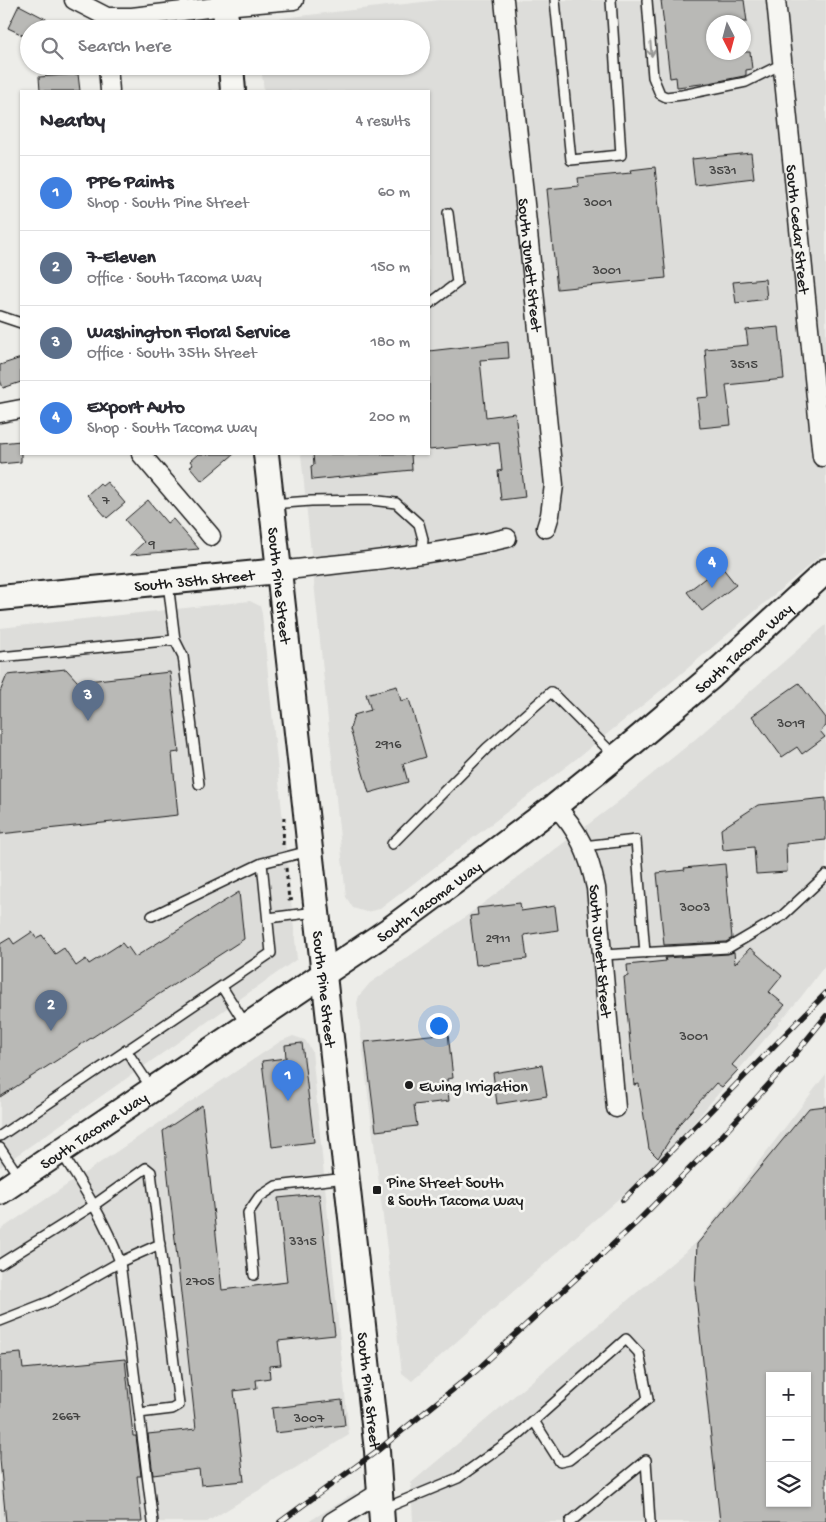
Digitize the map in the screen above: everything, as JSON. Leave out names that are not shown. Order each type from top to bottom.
[{"type":"main road","points":[[232,75],[233,90]]},
{"type":"main road","name":"South Pine Street","points":[[266,455],[377,1451],[381,1508]]},
{"type":"main road","name":"South 35th Street","points":[[0,598],[278,571]]},
{"type":"main road","name":"South Tacoma Way","points":[[0,1192],[396,924],[555,806],[712,676],[824,575]]},
{"type":"street","points":[[74,0],[102,20]]},
{"type":"street","points":[[119,20],[132,17],[225,12],[294,0]]},
{"type":"street","name":"South Junett Street","points":[[504,0],[554,485],[550,515],[546,528]]},
{"type":"street","name":"South Cedar Street","points":[[776,0],[822,457]]},
{"type":"street","points":[[109,75],[110,90]]},
{"type":"street","points":[[0,413],[20,409]]},
{"type":"street","points":[[142,455],[211,536]]},
{"type":"street","name":"South 35th Street","points":[[278,571],[478,545],[506,538]]},
{"type":"street","name":"South Junett Street","points":[[555,806],[572,824],[583,846],[596,888],[616,1108]]},
{"type":"street","points":[[332,1522],[381,1508]]},
{"type":"lane","points":[[555,0],[571,160],[621,154],[611,0]]},
{"type":"lane","points":[[647,0],[653,77],[660,94],[666,97],[746,82],[782,64]]},
{"type":"lane","points":[[430,303],[457,283],[448,213]]},
{"type":"lane","points":[[0,316],[20,323]]},
{"type":"lane","points":[[271,504],[371,500],[396,503],[419,524],[423,538],[422,553]]},
{"type":"lane","points":[[168,582],[176,640],[183,656],[198,784]]},
{"type":"lane","points":[[0,658],[176,640]]},
{"type":"lane","points":[[392,844],[487,748],[551,692],[616,757]]},
{"type":"lane","points":[[583,846],[636,840],[645,952]]},
{"type":"lane","points":[[152,916],[262,863],[309,851]]},
{"type":"lane","points":[[0,1136],[271,953],[262,863]]},
{"type":"lane","points":[[602,955],[728,948],[782,916],[826,874]]},
{"type":"lane","points":[[268,918],[316,912]]},
{"type":"lane","points":[[222,987],[247,1025]]},
{"type":"lane","points":[[126,1050],[153,1089]]},
{"type":"lane","points":[[0,1148],[20,1178]]},
{"type":"lane","points":[[61,1152],[94,1205],[112,1239],[120,1262],[153,1522]]},
{"type":"lane","points":[[0,1264],[94,1205],[146,1168],[151,1172],[179,1405],[172,1409],[139,1412]]},
{"type":"lane","points":[[254,1275],[248,1213],[259,1197],[276,1186],[346,1178]]},
{"type":"lane","points":[[0,1321],[51,1300],[120,1262],[160,1244]]},
{"type":"lane","points":[[381,1508],[458,1478],[518,1435],[626,1339],[639,1353],[648,1399],[570,1460],[560,1462],[534,1421]]},
{"type":"lane","points":[[570,1522],[646,1460],[650,1522]]},
{"type":"path","points":[[285,808],[283,845],[290,900],[295,899]]},
{"type":"shaded area","points":[[440,0],[826,0],[826,551],[669,684],[576,759],[380,909],[366,912],[353,908],[346,897],[301,455],[430,455],[430,90],[264,90],[262,75],[430,75],[430,20],[265,20]]},
{"type":"shaded area","points":[[250,601],[260,606],[262,614],[297,959],[0,1167],[0,628]]},
{"type":"shaded area","points":[[826,625],[826,964],[801,997],[659,1163],[412,1381],[402,1373],[357,1003],[359,996],[370,983],[453,926],[614,805],[692,742]]},
{"type":"shaded area","points":[[293,1036],[305,1040],[312,1051],[349,1435],[207,1522],[0,1522],[0,1230],[281,1041]]},
{"type":"shaded area","points":[[826,1074],[826,1522],[413,1522],[411,1483],[698,1241]]},
{"type":"shaded area","points":[[356,1492],[359,1522],[308,1522]]},
{"type":"building","points":[[661,0],[744,0],[746,15],[706,15],[706,60],[751,60],[752,69],[746,70],[746,75],[744,76],[677,87],[676,77],[670,78]]},
{"type":"building","points":[[19,5],[48,20],[20,20],[20,34],[8,28]]},
{"type":"building","points":[[78,75],[80,90],[40,90],[39,77]]},
{"type":"building","points":[[751,153],[754,178],[695,185],[692,159]]},
{"type":"building","points":[[655,167],[666,278],[557,289],[547,189],[579,186],[578,178],[631,173],[630,170]]},
{"type":"building","points":[[765,279],[767,299],[736,303],[733,282]]},
{"type":"building","points":[[779,327],[784,379],[726,385],[731,425],[700,428],[697,398],[709,397],[705,349],[748,345],[746,330]]},
{"type":"building","points":[[508,342],[509,358],[480,360],[486,417],[515,413],[525,497],[501,500],[498,471],[502,470],[499,443],[430,450],[430,351]]},
{"type":"building","points":[[20,358],[20,382],[3,388],[0,380],[0,365]]},
{"type":"building","points":[[20,441],[21,462],[0,464],[0,443]]},
{"type":"building","points":[[197,455],[233,455],[202,481],[190,467],[193,465],[190,461]]},
{"type":"building","points":[[313,455],[411,455],[412,470],[312,480],[311,466],[314,465]]},
{"type":"building","points":[[107,482],[125,503],[107,518],[87,495],[100,483],[102,486]]},
{"type":"building","points":[[148,500],[167,523],[173,519],[199,549],[130,555],[144,542],[125,520]]},
{"type":"building","points":[[721,566],[736,585],[702,611],[687,592]]},
{"type":"building","points":[[66,669],[78,682],[170,672],[179,752],[172,753],[178,815],[0,834],[0,692],[7,675]]},
{"type":"building","points":[[799,683],[826,718],[826,726],[820,731],[825,737],[802,754],[797,747],[782,757],[752,716]]},
{"type":"building","points":[[397,686],[401,701],[409,699],[426,757],[403,764],[408,782],[369,793],[350,729],[354,715],[371,710],[366,694]]},
{"type":"building","points":[[826,798],[826,840],[786,844],[787,872],[756,874],[754,847],[723,850],[721,829],[758,805]]},
{"type":"building","points":[[725,864],[732,938],[726,942],[664,945],[657,873]]},
{"type":"building","points":[[239,892],[244,939],[0,1097],[0,944],[10,938],[14,944],[32,932],[36,938],[42,935],[55,954],[64,948],[76,966],[86,959],[89,964],[122,943],[126,948],[128,947],[135,957]]},
{"type":"building","points":[[520,903],[521,911],[555,906],[558,930],[524,935],[527,959],[476,965],[470,916],[478,915],[477,908]]},
{"type":"building","points":[[750,948],[782,976],[769,992],[785,1005],[732,1065],[738,1070],[722,1087],[716,1083],[681,1122],[658,1158],[649,1149],[639,1084],[634,1085],[624,977],[628,976],[627,965],[666,961],[665,958],[734,952],[735,964]]},
{"type":"building","name":"Ewing Irrigation","points":[[448,1033],[453,1078],[447,1079],[449,1101],[414,1105],[417,1126],[376,1131],[365,1042]]},
{"type":"building","points":[[302,1043],[314,1142],[272,1147],[262,1061],[286,1058],[285,1045]]},
{"type":"building","points":[[542,1065],[547,1096],[497,1104],[493,1073]]},
{"type":"building","points":[[202,1105],[222,1290],[287,1282],[278,1198],[319,1194],[335,1335],[278,1341],[281,1365],[269,1366],[270,1378],[256,1380],[257,1388],[234,1391],[244,1481],[201,1485],[199,1469],[153,1475],[148,1434],[196,1429],[163,1131]]},
{"type":"building","points":[[826,1106],[826,1522],[720,1522],[695,1286],[697,1244],[809,1108]]},
{"type":"building","points":[[21,1353],[23,1369],[125,1359],[133,1436],[136,1436],[141,1476],[137,1476],[142,1522],[6,1522],[0,1460],[0,1355]]},
{"type":"building","points":[[342,1400],[345,1425],[275,1433],[272,1408]]},
{"type":"railway","points":[[623,1200],[826,993]]},
{"type":"railway","points":[[280,1522],[377,1451],[477,1370],[636,1223],[721,1137],[788,1063],[826,1016]]},
{"type":"place","name":"Export Auto","points":[[712,588]]},
{"type":"place","name":"Washington Floral Service","points":[[88,721]]},
{"type":"place","name":"7-Eleven","points":[[51,1031]]},
{"type":"place","name":"Ewing Irrigation","points":[[409,1085]]},
{"type":"place","name":"PPG Paints","points":[[288,1101]]},
{"type":"place","name":"Pine Street South & South Tacoma Way","points":[[377,1190]]}]
